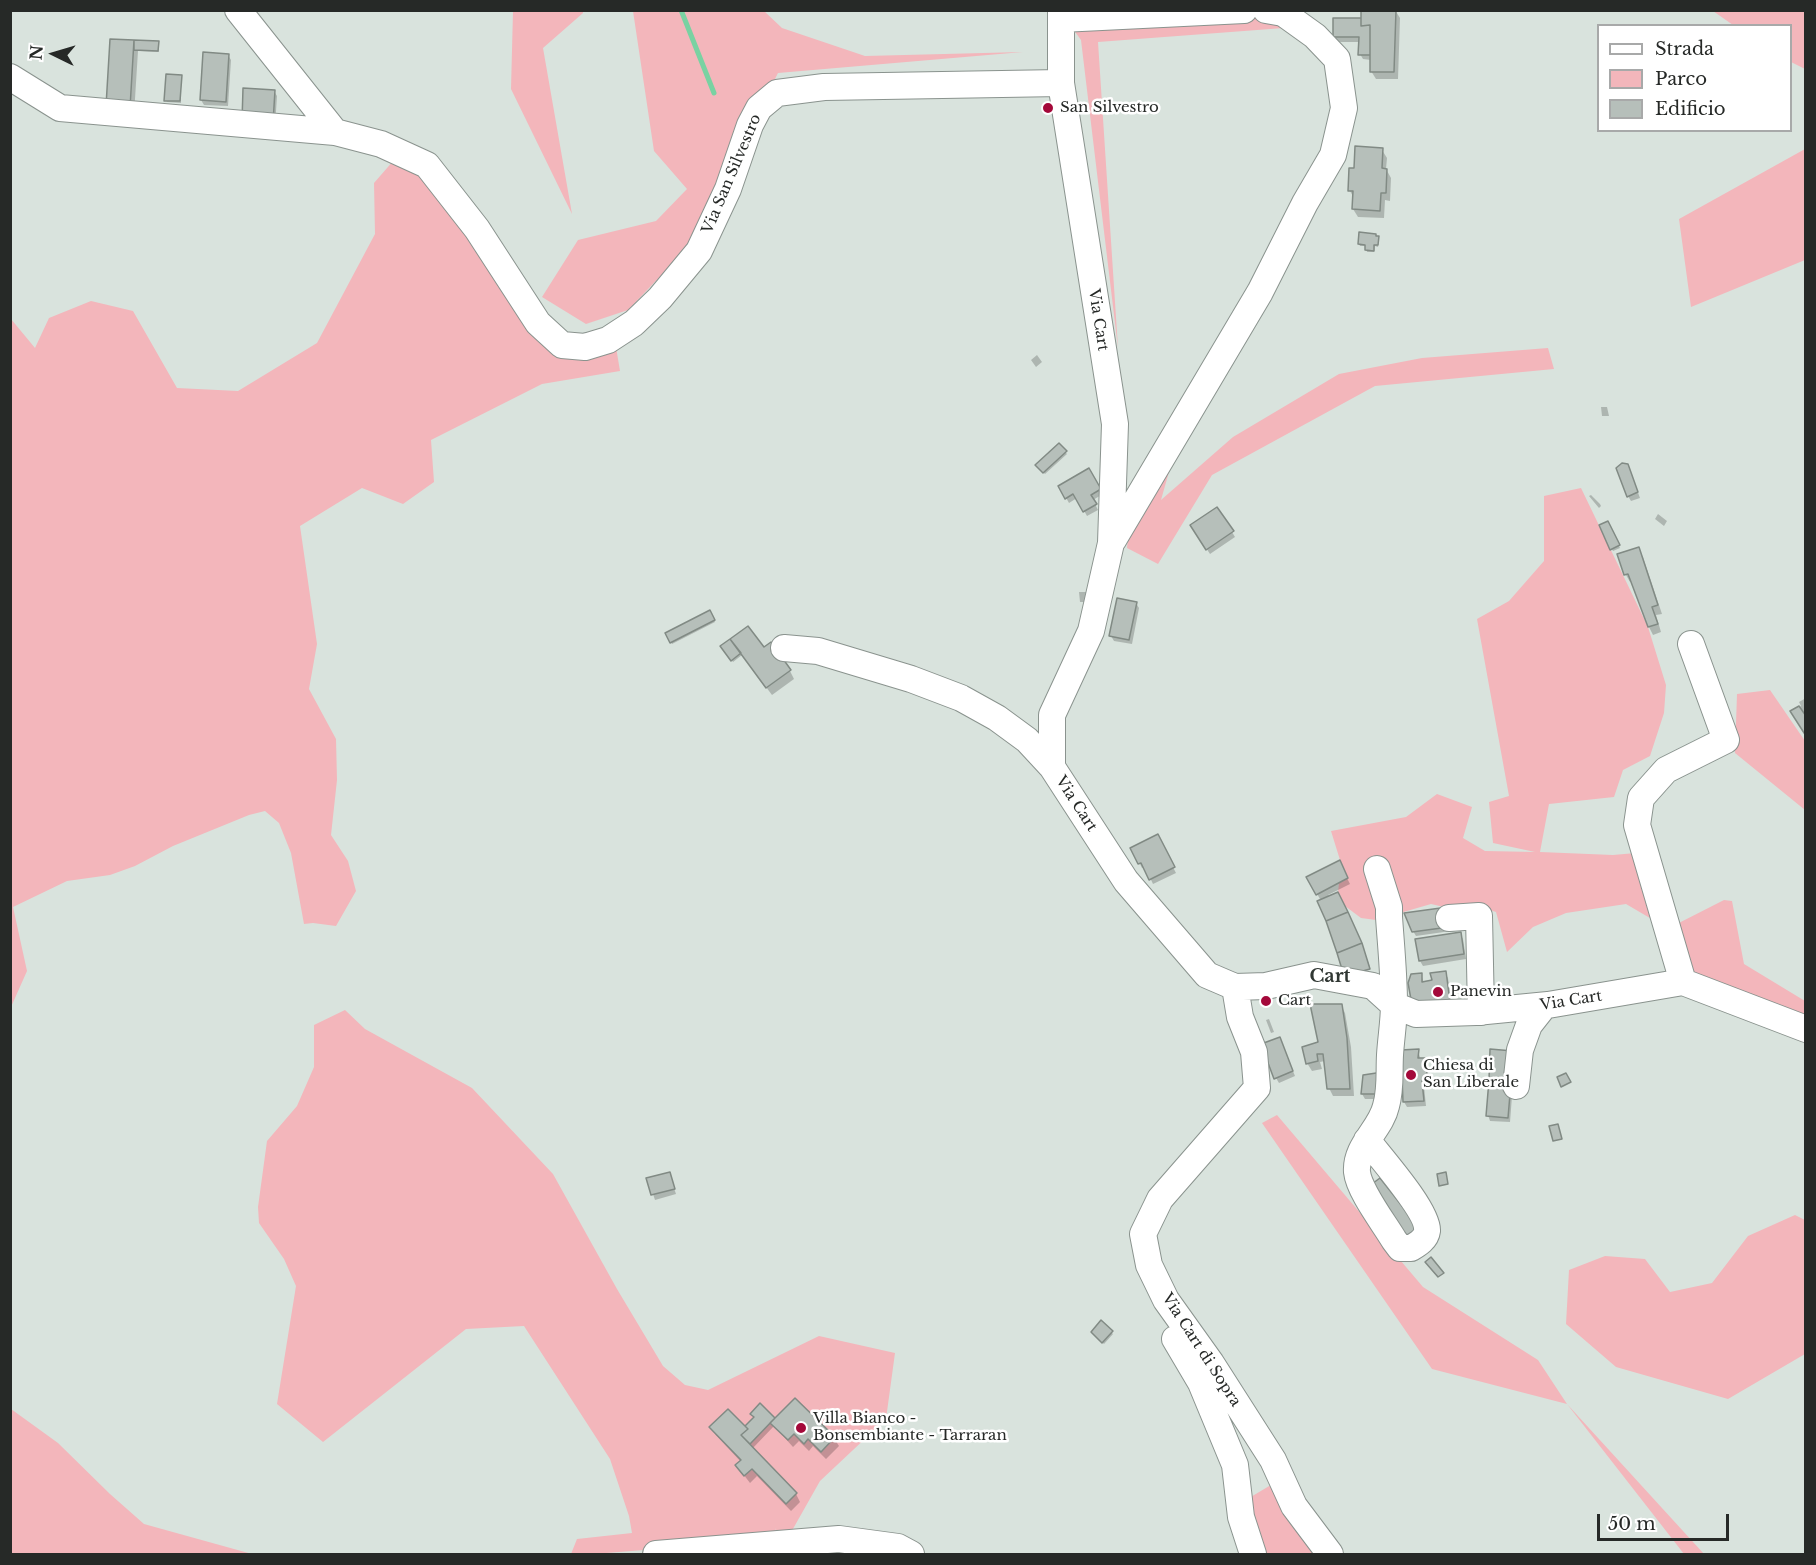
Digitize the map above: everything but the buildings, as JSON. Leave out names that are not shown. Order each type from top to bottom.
[{"type":"street","points":[[238,10],[334,132]]},
{"type":"street","points":[[1061,15],[1244,10]]},
{"type":"street","points":[[1112,543],[1260,292],[1305,203],[1333,155],[1344,108],[1338,59],[1314,36],[1283,13],[1266,10]]},
{"type":"street","name":"Via Cart","points":[[1061,15],[1061,82],[1114,424],[1112,543],[1091,631],[1052,715],[1052,767],[1126,880],[1207,975],[1236,987],[1266,986],[1314,975],[1373,986],[1394,1005],[1416,1014],[1481,1012],[1544,1006],[1683,982]]},
{"type":"street","name":"Via San Silvestro","points":[[10,77],[60,108],[334,132],[381,144],[427,165],[477,229],[538,323],[562,345],[585,347],[608,340],[634,323],[660,298],[699,251],[728,189],[750,125],[759,108],[777,93],[824,87],[1061,82]]},
{"type":"street","points":[[1691,644],[1726,740],[1666,770],[1641,798],[1637,825],[1647,852],[1683,982],[1806,1029]]},
{"type":"street","points":[[784,648],[818,651],[912,679],[961,698],[997,718],[1027,740],[1052,767]]},
{"type":"street","points":[[1367,1140],[1381,1119],[1386,1106],[1394,1005],[1389,907],[1377,869]]},
{"type":"street","points":[[1449,918],[1479,916],[1481,1012]]},
{"type":"street","points":[[1236,987],[1240,1017],[1254,1052],[1257,1088],[1160,1199],[1143,1234],[1143,1259],[1164,1321],[1184,1351],[1200,1383],[1235,1465],[1241,1517],[1253,1554]]},
{"type":"street","points":[[1516,1086],[1520,1050],[1529,1025],[1544,1006]]},
{"type":"street","name":"Via Cart di Sopra","points":[[1143,1234],[1149,1265],[1166,1300],[1211,1363],[1273,1460],[1294,1506],[1330,1554]]},
{"type":"street","points":[[656,1554],[839,1539],[868,1549],[898,1546],[911,1554]]},
{"type":"green space","points":[[513,11],[583,11],[543,48],[572,214],[511,89]]},
{"type":"green space","points":[[633,11],[764,11],[782,28],[865,56],[1023,52],[778,73],[693,242],[628,310],[586,324],[542,297],[578,240],[656,221],[687,189],[654,151]]},
{"type":"green space","points":[[1060,11],[1296,11],[1297,27],[1098,42],[1118,348],[1081,40]]},
{"type":"green space","points":[[1713,11],[1805,11],[1805,69],[1792,62],[1792,24],[1732,24]]},
{"type":"green space","points":[[1805,149],[1805,260],[1691,307],[1679,219]]},
{"type":"green space","points":[[394,160],[424,171],[558,351],[616,347],[620,371],[542,384],[431,440],[434,482],[403,504],[362,488],[300,526],[317,644],[309,689],[336,739],[337,780],[331,835],[348,861],[356,891],[336,926],[304,924],[291,853],[279,823],[265,811],[249,815],[173,846],[135,866],[110,875],[67,881],[13,907],[27,971],[11,1007],[11,319],[35,348],[49,318],[91,301],[133,311],[177,388],[238,391],[317,343],[375,234],[374,183]]},
{"type":"green space","points":[[1548,348],[1554,369],[1375,386],[1212,475],[1158,564],[1127,548],[1133,489],[1184,419],[1161,500],[1233,437],[1339,374],[1422,358]]},
{"type":"green space","points":[[1581,488],[1648,627],[1666,685],[1664,713],[1650,756],[1623,770],[1614,797],[1549,804],[1540,852],[1613,855],[1647,852],[1655,921],[1626,904],[1566,913],[1533,927],[1507,952],[1496,912],[1487,909],[1457,910],[1431,904],[1376,920],[1361,918],[1345,906],[1338,892],[1339,883],[1348,878],[1331,831],[1406,817],[1437,794],[1472,807],[1463,838],[1485,851],[1535,852],[1493,843],[1489,802],[1509,796],[1477,619],[1509,601],[1544,561],[1544,496]]},
{"type":"green space","points":[[1770,690],[1805,741],[1805,810],[1735,753],[1737,694]]},
{"type":"green space","points":[[1724,900],[1732,901],[1744,964],[1805,1001],[1805,1037],[1711,1006],[1669,928]]},
{"type":"green space","points":[[345,1010],[365,1029],[472,1088],[553,1174],[663,1366],[685,1385],[708,1390],[819,1336],[895,1353],[886,1419],[820,1481],[785,1543],[775,1528],[780,1539],[571,1554],[577,1539],[632,1533],[629,1516],[610,1459],[524,1326],[466,1329],[323,1442],[277,1404],[296,1286],[284,1259],[259,1223],[258,1207],[267,1141],[297,1106],[314,1067],[314,1025]]},
{"type":"green space","points":[[1277,1115],[1423,1287],[1538,1360],[1567,1404],[1432,1369],[1262,1123]]},
{"type":"green space","points":[[1795,1215],[1805,1220],[1805,1354],[1728,1399],[1616,1367],[1566,1324],[1569,1270],[1605,1256],[1645,1259],[1670,1292],[1712,1283],[1748,1236]]},
{"type":"green space","points":[[1567,1404],[1704,1554],[1684,1554]]},
{"type":"green space","points":[[11,1409],[58,1443],[144,1524],[252,1554],[11,1554]]},
{"type":"green space","points":[[1281,1479],[1330,1554],[1253,1554],[1239,1504]]},
{"type":"waterway","points":[[681,10],[714,93]]},
{"type":"place","name":"San Silvestro","points":[[1048,108]]},
{"type":"place","name":"Panevin","points":[[1438,992]]},
{"type":"place","name":"Cart","points":[[1266,1001]]},
{"type":"place","name":"Chiesa di San Liberale","points":[[1411,1075]]},
{"type":"place","name":"Villa Bianco - Bonsembiante - Tarraran","points":[[801,1428]]},
{"type":"district","name":"Cart","points":[[1330,977]]}]
